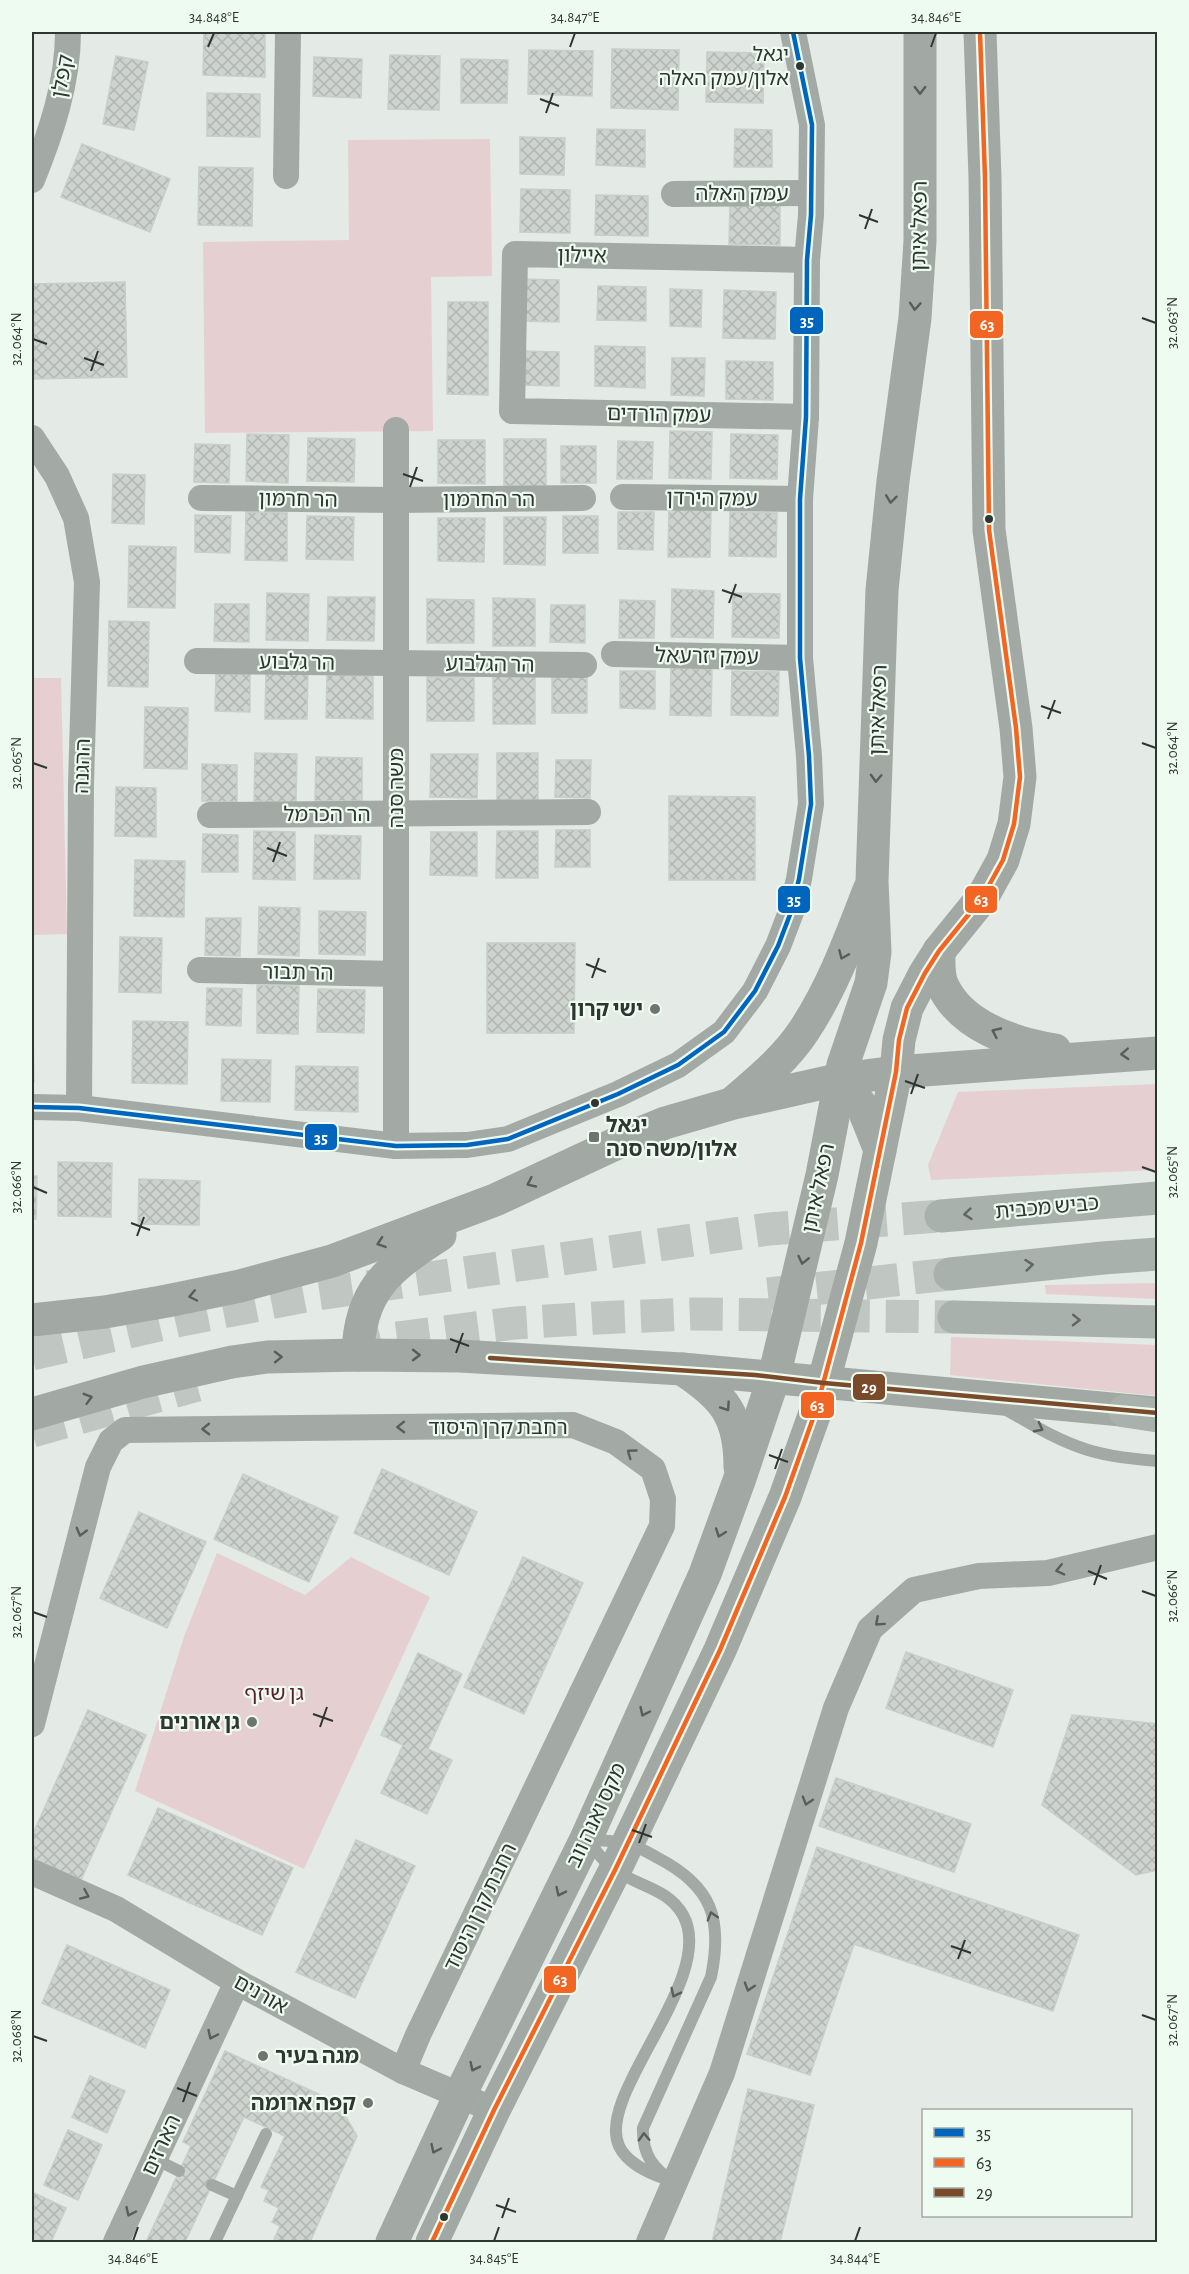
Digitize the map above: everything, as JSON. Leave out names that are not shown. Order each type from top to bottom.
[{"type":"highway","name":"כביש מכבית","points":[[942,1216],[1156,1198]]},
{"type":"highway","points":[[950,1274],[1158,1254]]},
{"type":"highway","points":[[954,1317],[1158,1322]]},
{"type":"highway","points":[[1125,1410],[1158,1414]]},
{"type":"main road","name":"רפאל איתן","points":[[774,1377],[814,1208],[847,1053],[871,983],[876,932],[872,881],[882,590],[889,512],[915,318],[920,241],[920,32]]},
{"type":"main road","points":[[824,1383],[861,1243],[907,1008],[939,951],[982,897],[1003,860],[1014,824],[1020,777],[1008,658],[989,530],[985,178],[980,32]]},
{"type":"main road","points":[[734,1103],[763,1077],[802,1033],[820,1005],[839,965],[872,881]]},
{"type":"main road","points":[[939,951],[941,982],[956,1005],[969,1018],[1014,1040],[1047,1049],[1093,1056]]},
{"type":"main road","points":[[32,1320],[105,1312],[167,1301],[274,1277],[332,1261],[495,1200],[626,1138],[665,1123],[734,1103],[841,1079],[896,1072],[1158,1053]]},
{"type":"main road","points":[[841,1079],[863,1108],[880,1150]]},
{"type":"main road","points":[[358,1355],[360,1323],[367,1302],[383,1278],[405,1257],[495,1200]]},
{"type":"main road","points":[[32,1414],[143,1382],[232,1362],[267,1357],[358,1355],[460,1356],[682,1369],[1125,1410]]},
{"type":"main road","points":[[682,1369],[705,1384],[720,1398],[731,1414],[740,1448],[740,1478]]},
{"type":"main road","name":"מקס ואנה ווב","points":[[392,2242],[460,2096],[586,1839],[680,1633],[740,1478],[774,1377]]},
{"type":"main road","name":"מקס ואנה ווב","points":[[432,2242],[494,2110],[621,1857],[720,1650],[785,1497],[824,1383]]},
{"type":"street","name":"קפלן","points":[[32,180],[54,119],[66,68],[68,32]]},
{"type":"street","points":[[286,176],[288,32]]},
{"type":"street","points":[[32,1107],[79,1108],[396,1146],[467,1145],[508,1139],[618,1094],[678,1065],[724,1032],[734,1020],[762,980],[791,912],[801,870],[811,804],[800,658],[800,499],[806,417],[807,260],[812,125],[793,32]]},
{"type":"street","name":"עמק האלה","points":[[674,194],[811,193]]},
{"type":"street","name":"איילון","points":[[512,411],[515,254],[807,260]]},
{"type":"street","name":"עמק הורדים","points":[[512,411],[806,417]]},
{"type":"street","name":"משה סנה","points":[[396,430],[396,1146]]},
{"type":"street","name":"ההגנה","points":[[32,438],[57,477],[76,518],[87,582],[81,784],[79,1108]]},
{"type":"street","name":"עמק הירדן","points":[[623,496],[800,499]]},
{"type":"street","name":"הר חרמון","points":[[201,498],[396,500]]},
{"type":"street","name":"הר החרמון","points":[[396,500],[583,498]]},
{"type":"street","name":"עמק יזרעאל","points":[[614,654],[800,658]]},
{"type":"street","name":"הר גלבוע","points":[[197,661],[396,663]]},
{"type":"street","name":"הר הגלבוע","points":[[396,663],[584,665]]},
{"type":"street","name":"הר הכרמל","points":[[210,815],[588,812]]},
{"type":"street","name":"הר תבור","points":[[200,970],[396,974]]},
{"type":"street","name":"רחבת קרן היסוד","points":[[32,1724],[98,1467],[111,1441],[125,1430],[573,1425],[616,1442],[653,1469],[663,1499],[662,1526],[418,2035],[403,2071]]},
{"type":"street","points":[[649,2242],[722,2073],[836,1708],[870,1629],[914,1590],[979,1576],[1048,1573],[1158,1546]]},
{"type":"street","name":"אורנים","points":[[32,1872],[116,1909],[237,1982],[403,2071],[494,2110]]},
{"type":"street","name":"הארזים","points":[[116,2242],[237,1982]]},
{"type":"lane","points":[[988,1399],[1040,1430],[1088,1450],[1126,1458],[1158,1461]]},
{"type":"lane","points":[[586,1839],[621,1857],[656,1890],[671,1900],[683,1915],[689,1935],[682,1979],[626,2093],[616,2130],[619,2146],[633,2163],[648,2172],[674,2182]]},
{"type":"lane","points":[[586,1839],[621,1857],[672,1865],[691,1880],[707,1899],[715,1922],[717,1950],[711,1977],[643,2128],[644,2149],[650,2160],[659,2172],[674,2182]]},
{"type":"lane","points":[[215,2242],[266,2134]]},
{"type":"lane","points":[[155,2159],[179,2171]]},
{"type":"lane","points":[[212,2186],[237,2196]]},
{"type":"green space","points":[[490,139],[492,276],[431,277],[433,431],[205,433],[203,242],[349,240],[348,140]]},
{"type":"green space","points":[[32,678],[61,678],[67,934],[32,935]]},
{"type":"green space","points":[[1157,1084],[1157,1170],[931,1180],[928,1165],[958,1092]]},
{"type":"green space","points":[[1157,1283],[1157,1299],[1046,1294],[1045,1285]]},
{"type":"green space","points":[[951,1337],[1157,1345],[1157,1396],[950,1375]]},
{"type":"green space","name":"גן שיזף","points":[[217,1553],[305,1595],[351,1557],[430,1597],[304,1869],[135,1791],[185,1634]]},
{"type":"building","points":[[204,32],[265,32],[265,77],[203,75]]},
{"type":"building","points":[[612,49],[679,50],[678,110],[611,108]]},
{"type":"building","points":[[529,50],[593,51],[592,96],[528,94]]},
{"type":"building","points":[[707,52],[764,53],[763,103],[706,102]]},
{"type":"building","points":[[390,55],[440,56],[439,110],[388,109]]},
{"type":"building","points":[[116,56],[148,62],[134,130],[103,124]]},
{"type":"building","points":[[314,57],[362,59],[361,98],[313,96]]},
{"type":"building","points":[[461,59],[508,60],[507,103],[461,103]]},
{"type":"building","points":[[207,93],[260,94],[260,137],[207,136]]},
{"type":"building","points":[[597,129],[645,130],[645,167],[596,165]]},
{"type":"building","points":[[735,129],[772,130],[772,167],[734,167]]},
{"type":"building","points":[[520,137],[565,138],[564,175],[520,174]]},
{"type":"building","points":[[82,144],[170,179],[150,232],[61,197]]},
{"type":"building","points":[[199,167],[253,168],[252,226],[198,225]]},
{"type":"building","points":[[521,189],[570,190],[570,233],[520,232]]},
{"type":"building","points":[[596,195],[648,196],[648,236],[595,235]]},
{"type":"building","points":[[730,204],[780,205],[780,245],[729,244]]},
{"type":"building","points":[[522,279],[559,280],[559,322],[521,321]]},
{"type":"building","points":[[125,282],[127,377],[32,379],[32,284]]},
{"type":"building","points":[[598,286],[646,287],[646,321],[597,320]]},
{"type":"building","points":[[670,289],[702,290],[701,327],[670,326]]},
{"type":"building","points":[[724,290],[776,292],[775,339],[723,338]]},
{"type":"building","points":[[448,302],[488,302],[488,395],[447,394]]},
{"type":"building","points":[[595,346],[645,347],[645,388],[595,386]]},
{"type":"building","points":[[523,351],[559,352],[559,386],[522,385]]},
{"type":"building","points":[[672,358],[705,358],[704,396],[671,395]]},
{"type":"building","points":[[726,361],[773,362],[773,400],[726,399]]},
{"type":"building","points":[[670,431],[712,432],[711,479],[669,478]]},
{"type":"building","points":[[247,434],[289,435],[288,483],[246,481]]},
{"type":"building","points":[[731,434],[778,435],[777,479],[730,478]]},
{"type":"building","points":[[308,438],[355,439],[354,482],[307,481]]},
{"type":"building","points":[[504,439],[546,439],[546,487],[504,486]]},
{"type":"building","points":[[438,440],[485,440],[485,484],[438,483]]},
{"type":"building","points":[[618,441],[653,442],[652,479],[617,479]]},
{"type":"building","points":[[195,444],[230,445],[229,483],[194,482]]},
{"type":"building","points":[[561,446],[596,446],[596,483],[561,483]]},
{"type":"building","points":[[113,474],[145,475],[144,524],[112,523]]},
{"type":"building","points":[[669,509],[711,510],[710,557],[668,557]]},
{"type":"building","points":[[246,512],[287,513],[287,561],[245,560]]},
{"type":"building","points":[[618,512],[654,512],[653,550],[618,549]]},
{"type":"building","points":[[730,512],[777,513],[776,557],[729,556]]},
{"type":"building","points":[[195,515],[231,516],[230,553],[195,552]]},
{"type":"building","points":[[307,516],[354,517],[353,560],[306,559]]},
{"type":"building","points":[[563,516],[598,516],[598,553],[563,553]]},
{"type":"building","points":[[504,517],[546,517],[545,565],[504,564]]},
{"type":"building","points":[[438,518],[485,518],[484,562],[438,561]]},
{"type":"building","points":[[129,546],[176,547],[175,608],[128,607]]},
{"type":"building","points":[[672,589],[714,591],[713,638],[671,637]]},
{"type":"building","points":[[267,593],[309,594],[308,641],[266,640]]},
{"type":"building","points":[[733,593],[780,594],[779,638],[732,637]]},
{"type":"building","points":[[328,597],[375,597],[374,641],[327,640]]},
{"type":"building","points":[[493,598],[535,599],[535,646],[493,646]]},
{"type":"building","points":[[427,599],[474,600],[474,643],[427,643]]},
{"type":"building","points":[[620,600],[655,601],[654,638],[619,638]]},
{"type":"building","points":[[215,604],[249,604],[249,642],[214,641]]},
{"type":"building","points":[[551,605],[585,605],[585,643],[550,642]]},
{"type":"building","points":[[109,621],[149,622],[148,687],[108,686]]},
{"type":"building","points":[[671,668],[712,669],[711,716],[670,715]]},
{"type":"building","points":[[266,671],[308,672],[307,719],[265,719]]},
{"type":"building","points":[[620,671],[655,671],[655,709],[620,708]]},
{"type":"building","points":[[732,671],[779,672],[778,716],[731,715]]},
{"type":"building","points":[[216,674],[250,674],[250,712],[215,711]]},
{"type":"building","points":[[327,675],[373,676],[373,719],[326,718]]},
{"type":"building","points":[[552,675],[587,676],[587,713],[552,713]]},
{"type":"building","points":[[493,676],[535,677],[535,724],[493,724]]},
{"type":"building","points":[[427,677],[474,678],[474,721],[427,721]]},
{"type":"building","points":[[145,707],[188,708],[187,769],[144,768]]},
{"type":"building","points":[[255,753],[297,754],[296,802],[254,801]]},
{"type":"building","points":[[497,753],[538,753],[538,800],[497,800]]},
{"type":"building","points":[[431,754],[478,754],[477,798],[430,797]]},
{"type":"building","points":[[316,757],[362,758],[362,801],[315,801]]},
{"type":"building","points":[[556,760],[591,760],[590,798],[555,797]]},
{"type":"building","points":[[202,764],[237,765],[237,802],[202,801]]},
{"type":"building","points":[[116,787],[156,788],[156,837],[115,836]]},
{"type":"building","points":[[669,796],[755,797],[755,880],[669,880]]},
{"type":"building","points":[[556,830],[590,830],[590,867],[555,867]]},
{"type":"building","points":[[254,831],[295,832],[295,880],[253,879]]},
{"type":"building","points":[[497,831],[538,831],[538,878],[496,878]]},
{"type":"building","points":[[431,832],[477,832],[477,876],[430,875]]},
{"type":"building","points":[[203,834],[238,835],[238,872],[202,872]]},
{"type":"building","points":[[315,835],[361,836],[360,879],[314,879]]},
{"type":"building","points":[[135,860],[185,861],[184,917],[134,916]]},
{"type":"building","points":[[259,907],[300,908],[299,956],[258,954]]},
{"type":"building","points":[[319,911],[366,912],[365,955],[319,954]]},
{"type":"building","points":[[206,918],[241,918],[240,956],[205,955]]},
{"type":"building","points":[[120,937],[162,938],[161,993],[119,992]]},
{"type":"building","points":[[487,943],[575,943],[574,1033],[487,1033]]},
{"type":"building","points":[[257,985],[299,986],[298,1034],[257,1033]]},
{"type":"building","points":[[32,987],[34,1082],[32,1082]]},
{"type":"building","points":[[207,988],[242,989],[241,1026],[206,1025]]},
{"type":"building","points":[[318,989],[365,990],[364,1033],[317,1032]]},
{"type":"building","points":[[133,1021],[188,1022],[187,1084],[132,1083]]},
{"type":"building","points":[[222,1059],[271,1060],[270,1102],[221,1101]]},
{"type":"building","points":[[296,1066],[358,1067],[358,1112],[295,1110]]},
{"type":"building","points":[[58,1162],[112,1163],[111,1217],[58,1216]]},
{"type":"building","points":[[32,1176],[37,1176],[36,1219],[32,1219]]},
{"type":"building","points":[[139,1179],[200,1181],[199,1225],[138,1224]]},
{"type":"building","points":[[382,1469],[477,1512],[449,1575],[354,1533]]},
{"type":"building","points":[[243,1474],[338,1517],[309,1582],[214,1539]]},
{"type":"building","points":[[139,1512],[206,1542],[167,1628],[100,1598]]},
{"type":"building","points":[[523,1557],[583,1583],[524,1714],[464,1687]]},
{"type":"building","points":[[906,1652],[1013,1690],[993,1747],[886,1708]]},
{"type":"building","points":[[418,1653],[462,1674],[428,1749],[452,1760],[427,1814],[381,1793],[403,1745],[381,1735]]},
{"type":"building","points":[[88,1710],[146,1735],[81,1880],[32,1858],[32,1836]]},
{"type":"building","points":[[1072,1715],[1158,1724],[1158,1870],[1136,1875],[1042,1805]]},
{"type":"building","points":[[836,1778],[971,1824],[954,1872],[819,1826]]},
{"type":"building","points":[[158,1808],[293,1868],[262,1935],[128,1875]]},
{"type":"building","points":[[356,1840],[415,1866],[355,1998],[296,1972]]},
{"type":"building","points":[[817,1847],[1079,1935],[1053,2011],[854,1944],[810,2075],[747,2054]]},
{"type":"building","points":[[67,1945],[170,1990],[145,2048],[42,2003]]},
{"type":"building","points":[[225,2051],[338,2103],[357,2136],[310,2242],[273,2242],[280,2226],[272,2222],[279,2208],[264,2201],[269,2190],[261,2187],[285,2136],[244,2117],[185,2242],[146,2242],[191,2146],[183,2142]]},
{"type":"building","points":[[90,2076],[125,2091],[107,2133],[72,2117]]},
{"type":"building","points":[[748,2089],[814,2105],[780,2242],[712,2242]]},
{"type":"building","points":[[68,2130],[102,2145],[78,2200],[44,2185]]},
{"type":"building","points":[[32,2192],[66,2208],[51,2242],[32,2242]]},
{"type":"tunnel","points":[[32,1354],[181,1320],[311,1295],[769,1229],[941,1216]]},
{"type":"tunnel","points":[[768,1294],[950,1274]]},
{"type":"tunnel","points":[[349,1348],[382,1340],[515,1323],[597,1318],[693,1314],[954,1317]]},
{"type":"tunnel","points":[[32,1431],[197,1385]]},
{"type":"transit line","name":"35","points":[[32,1107],[79,1108],[396,1146],[467,1145],[508,1139],[618,1094],[678,1065],[724,1032],[755,991],[778,946],[791,912],[799,879],[811,804],[800,658],[800,499],[806,417],[807,260],[811,215],[812,125],[793,32]]},
{"type":"transit line","name":"63","points":[[432,2242],[494,2110],[615,1870],[720,1650],[785,1497],[816,1410],[861,1243],[907,1008],[939,951],[982,898],[1003,860],[1014,824],[1020,777],[1016,728],[989,530],[985,178],[980,32]]},
{"type":"transit line","name":"29","points":[[490,1358],[755,1375],[1158,1413]]},
{"type":"place","name":"יגאל אלון/עמק האלה","points":[[800,66]]},
{"type":"place","name":"ישי קרון","points":[[655,1009]]},
{"type":"place","name":"יגאל אלון/משה סנה","points":[[594,1137]]},
{"type":"place","name":"גן אורנים","points":[[252,1722]]},
{"type":"place","name":"מגה בעיר","points":[[263,2056]]},
{"type":"place","name":"קפה ארומה","points":[[368,2103]]}]
